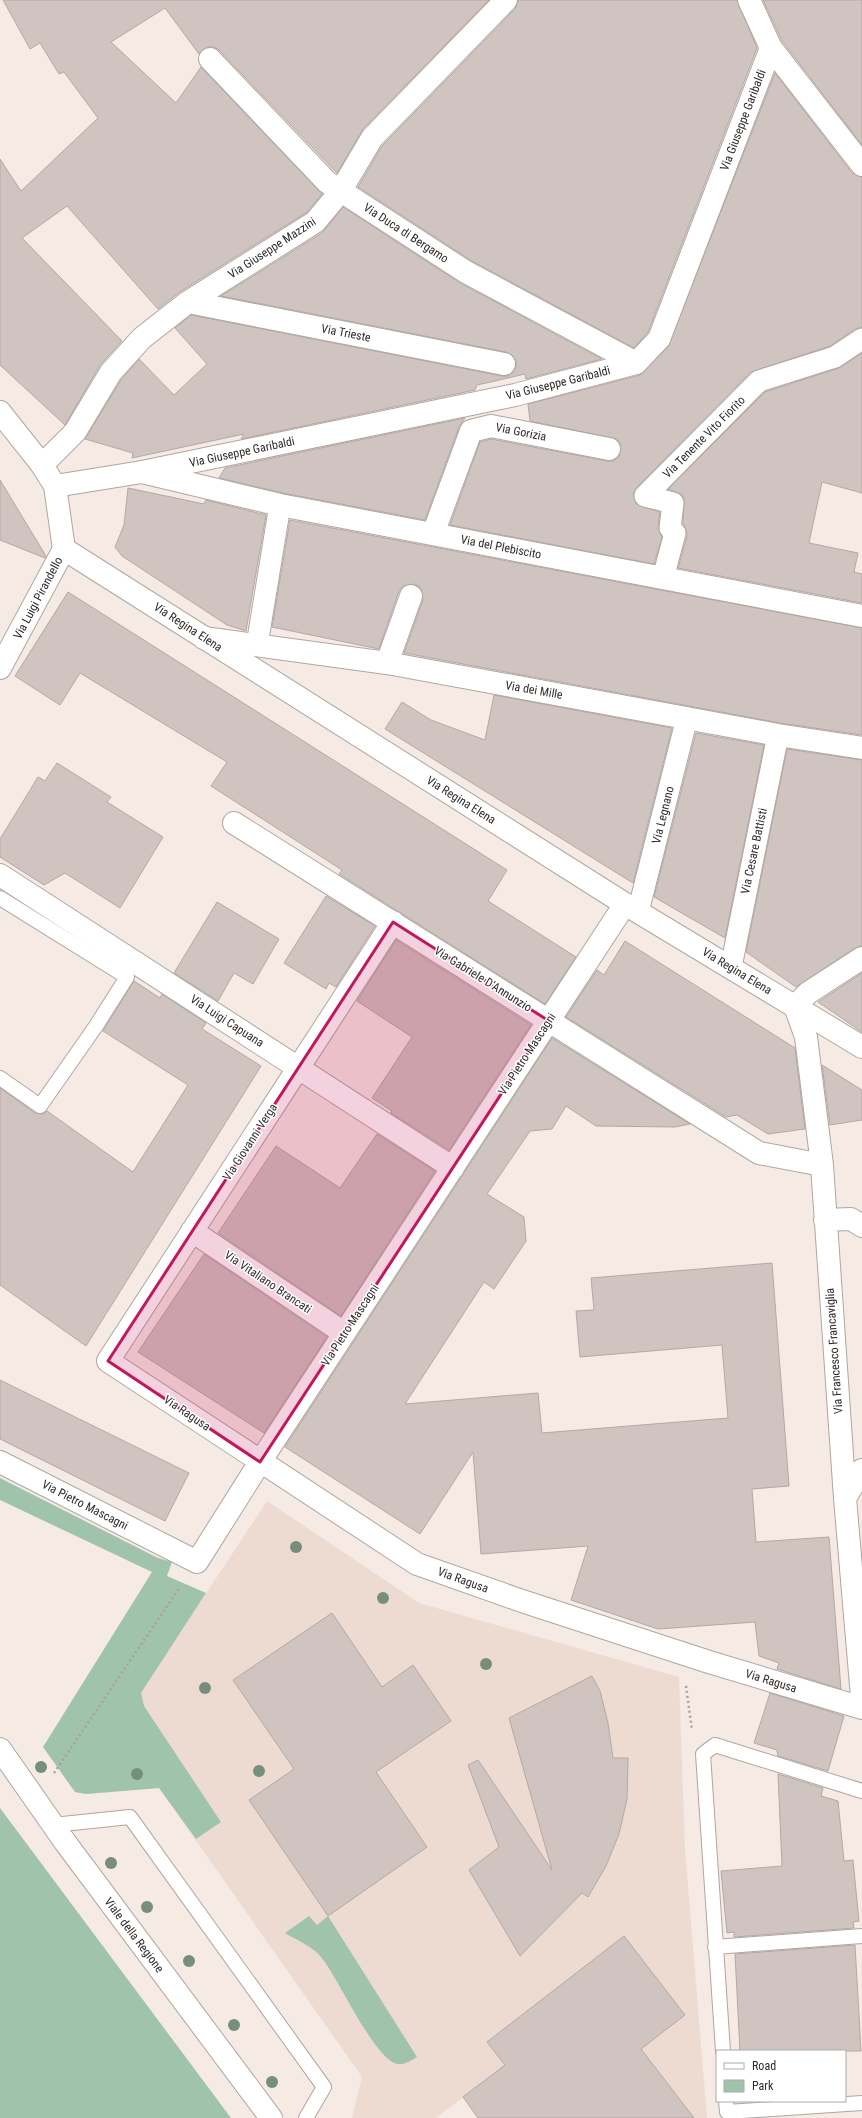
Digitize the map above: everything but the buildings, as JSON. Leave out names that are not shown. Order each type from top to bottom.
[{"type":"street","name":"Via Giuseppe Mazzini","points":[[42,465],[75,432],[111,372],[142,338],[188,302],[315,222],[340,192],[372,138],[506,0]]},
{"type":"street","points":[[749,0],[771,48],[862,165]]},
{"type":"street","name":"Via Giuseppe Garibaldi","points":[[55,486],[142,472],[515,395],[636,363],[659,339],[771,48]]},
{"type":"street","name":"Via Duca di Bergamo","points":[[210,59],[327,182],[340,192],[358,202],[466,272],[636,363]]},
{"type":"street","name":"Via Trieste","points":[[188,302],[504,364]]},
{"type":"street","name":"Via Tenente Vito Fiorito","points":[[663,578],[675,533],[670,528],[674,503],[645,496],[759,382],[835,357],[862,339]]},
{"type":"street","points":[[0,412],[42,465],[55,486],[64,548]]},
{"type":"street","name":"Via Gorizia","points":[[433,534],[471,430],[491,426],[609,449]]},
{"type":"street","name":"Via del Plebiscito","points":[[142,472],[280,505],[862,616]]},
{"type":"street","points":[[257,645],[280,505]]},
{"type":"street","name":"Via Regina Elena","points":[[64,548],[631,908],[862,1047]]},
{"type":"street","name":"Via Luigi Pirandello","points":[[0,668],[64,548]]},
{"type":"street","points":[[387,663],[411,596]]},
{"type":"street","name":"Via dei Mille","points":[[204,638],[387,663],[778,735],[862,748]]},
{"type":"street","name":"Via Legnano","points":[[631,908],[687,718]]},
{"type":"street","name":"Via Cesare Battisti","points":[[731,968],[778,735]]},
{"type":"street","name":"Via Gabriele D'Annunzio","points":[[234,823],[759,1153],[822,1165]]},
{"type":"street","name":"Via Luigi Capuana","points":[[0,875],[453,1168]]},
{"type":"street","name":"Via Pietro Mascagni","points":[[0,1462],[198,1562],[260,1462],[549,1021],[631,908]]},
{"type":"street","name":"Via Giovanni Verga","points":[[108,1361],[392,922]]},
{"type":"street","points":[[796,1006],[808,993],[862,958]]},
{"type":"street","name":"Via Francesco Francaviglia","points":[[796,1006],[806,1037],[822,1165],[845,1498],[862,1697]]},
{"type":"street","points":[[825,1220],[851,1219],[862,1226]]},
{"type":"street","name":"Via Vitaliano Brancati","points":[[192,1231],[344,1333]]},
{"type":"street","name":"Via Ragusa","points":[[108,1361],[417,1564],[522,1601],[683,1653],[862,1708]]},
{"type":"street","points":[[845,1498],[862,1470]]},
{"type":"street","name":"Viale della Regione","points":[[0,1749],[52,1825],[271,2118]]},
{"type":"lane","points":[[0,898],[127,977],[96,1026],[40,1106],[0,1078]]},
{"type":"lane","points":[[723,2050],[703,1754],[715,1745],[862,1791]]},
{"type":"lane","points":[[52,1825],[130,1817],[324,2088],[306,2118]]},
{"type":"lane","points":[[715,1947],[862,1936]]},
{"type":"lane","points":[[726,2102],[727,2112],[862,2103]]},
{"type":"path","points":[[36,1800],[163,1613]]},
{"type":"path","points":[[683,1653],[690,1726],[703,1754]]},
{"type":"highlighted area","points":[[393,922],[549,1021],[260,1462],[108,1361]]},
{"type":"shaded area","points":[[267,1501],[419,1603],[679,1677],[685,1849],[707,2118],[518,2118],[488,2078],[436,2118],[352,2118],[362,2077],[159,1788],[86,1794],[75,1792]]},
{"type":"green space","points":[[0,1478],[158,1558],[172,1562],[167,1576],[206,1593],[141,1693],[144,1706],[221,1822],[196,1839],[159,1788],[86,1794],[75,1792],[43,1747],[152,1572],[0,1500]]},
{"type":"green space","points":[[0,1808],[231,2118],[0,2118]]},
{"type":"green space","points":[[309,1916],[317,1925],[328,1916],[417,2057],[403,2064],[397,2064],[388,2059],[367,2033],[321,1957],[310,1947],[285,1933]]}]
